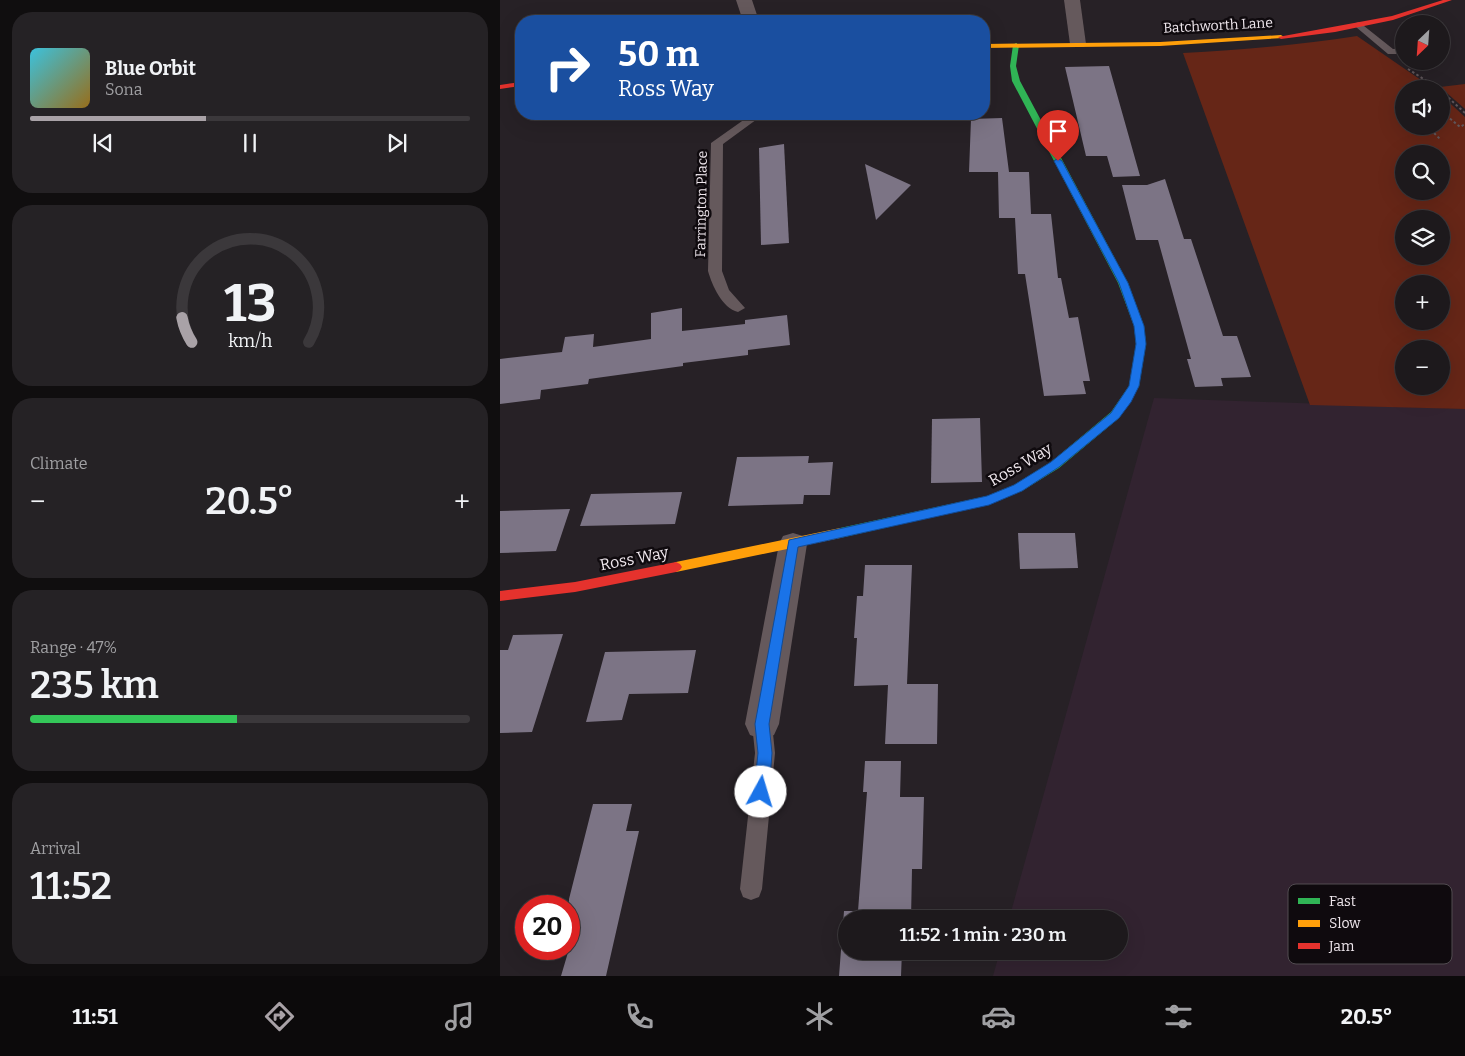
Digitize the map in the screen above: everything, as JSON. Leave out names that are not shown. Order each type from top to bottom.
[{"type":"street","points":[[744,0],[750,15]]},
{"type":"street","points":[[1072,0],[1078,44]]},
{"type":"street","name":"Batchworth Lane","points":[[990,46],[1241,41],[1307,34],[1359,25],[1402,15],[1449,0]]},
{"type":"street","name":"Ross Way","points":[[500,596],[575,587],[793,544],[989,500],[1018,488],[1055,464],[1109,420],[1127,399],[1134,386],[1141,344],[1139,326],[1123,283],[1016,81],[1014,66],[1016,45]]},
{"type":"street","points":[[500,87],[515,85]]},
{"type":"street","points":[[762,724],[793,544]]},
{"type":"lane","points":[[1359,25],[1391,52],[1395,52]]},
{"type":"lane","name":"Farrington Place","points":[[738,308],[722,292],[715,271],[717,143],[750,120]]},
{"type":"lane","points":[[751,889],[765,753],[762,724]]},
{"type":"path","points":[[1450,99],[1465,113]]},
{"type":"path","points":[[1450,119],[1460,127],[1465,124]]},
{"type":"path","points":[[1436,135],[1440,139]]},
{"type":"shaded area","points":[[1357,36],[1395,62],[1395,70],[1406,70],[1421,80],[1395,80],[1395,135],[1450,135],[1450,103],[1465,117],[1465,409],[1310,405],[1183,53],[1270,47]]},
{"type":"shaded area","points":[[1465,84],[1465,109],[1450,96],[1450,86]]},
{"type":"shaded area","points":[[1154,398],[1465,409],[1465,976],[993,976],[997,960],[1128,960],[1128,910],[1012,910]]},
{"type":"building","points":[[1109,66],[1140,176],[1113,177],[1107,156],[1086,156],[1065,67]]},
{"type":"building","points":[[990,118],[1002,118],[1009,172],[1029,172],[1031,214],[1051,214],[1058,278],[1061,278],[1069,318],[1078,317],[1090,381],[1083,381],[1086,394],[1044,396],[1025,274],[1018,274],[1015,218],[999,218],[998,172],[969,172],[971,120],[990,120]]},
{"type":"building","points":[[784,144],[789,243],[761,245],[759,148]]},
{"type":"building","points":[[865,164],[911,185],[876,220]]},
{"type":"building","points":[[1165,179],[1184,239],[1191,239],[1223,336],[1237,336],[1251,377],[1221,378],[1223,386],[1195,387],[1187,359],[1191,359],[1158,240],[1136,240],[1122,185],[1147,185]]},
{"type":"building","points":[[682,308],[682,331],[745,324],[745,320],[787,315],[790,345],[748,350],[748,355],[683,363],[683,366],[589,379],[588,384],[541,390],[540,399],[500,404],[500,359],[562,352],[565,337],[594,334],[593,347],[651,339],[651,313]]},
{"type":"building","points":[[980,418],[982,482],[931,483],[932,419]]},
{"type":"building","points":[[809,456],[808,463],[833,462],[830,495],[804,495],[803,504],[728,506],[737,457]]},
{"type":"building","points":[[682,492],[675,524],[580,526],[591,494]]},
{"type":"building","points":[[570,509],[556,551],[500,553],[500,511]]},
{"type":"building","points":[[1018,533],[1075,533],[1078,568],[1020,569]]},
{"type":"building","points":[[865,565],[912,565],[907,684],[938,684],[937,744],[885,744],[888,685],[854,686],[857,638],[854,638],[857,596],[863,596]]},
{"type":"building","points":[[563,634],[532,732],[500,733],[500,650],[508,650],[513,635]]},
{"type":"building","points":[[696,650],[688,693],[629,694],[622,720],[586,722],[605,652]]},
{"type":"building","points":[[865,761],[901,761],[900,797],[924,797],[922,869],[912,869],[911,910],[858,910],[867,792],[863,792]]},
{"type":"building","points":[[593,804],[632,804],[626,831],[639,831],[606,976],[561,976],[566,960],[580,960],[580,895],[570,895]]},
{"type":"building","points":[[840,960],[902,960],[901,976],[839,976]]},
{"type":"traffic: fast","points":[[840,533],[989,500],[1018,488],[1055,465],[1115,415],[1134,386],[1141,344],[1139,326],[1123,283],[1016,81],[1013,66],[1016,45]]},
{"type":"traffic: slow","points":[[990,46],[1160,44],[1281,37]]},
{"type":"traffic: slow","points":[[676,567],[840,533]]},
{"type":"traffic: jam","points":[[1281,37],[1335,30],[1393,18],[1449,0]]},
{"type":"traffic: jam","points":[[500,87],[515,85]]},
{"type":"traffic: jam","points":[[500,596],[575,587],[676,567]]},
{"type":"route","points":[[761,792],[765,753],[762,724],[793,544],[989,500],[1018,488],[1055,464],[1115,415],[1134,386],[1141,344],[1139,326],[1123,283],[1058,161]]}]
